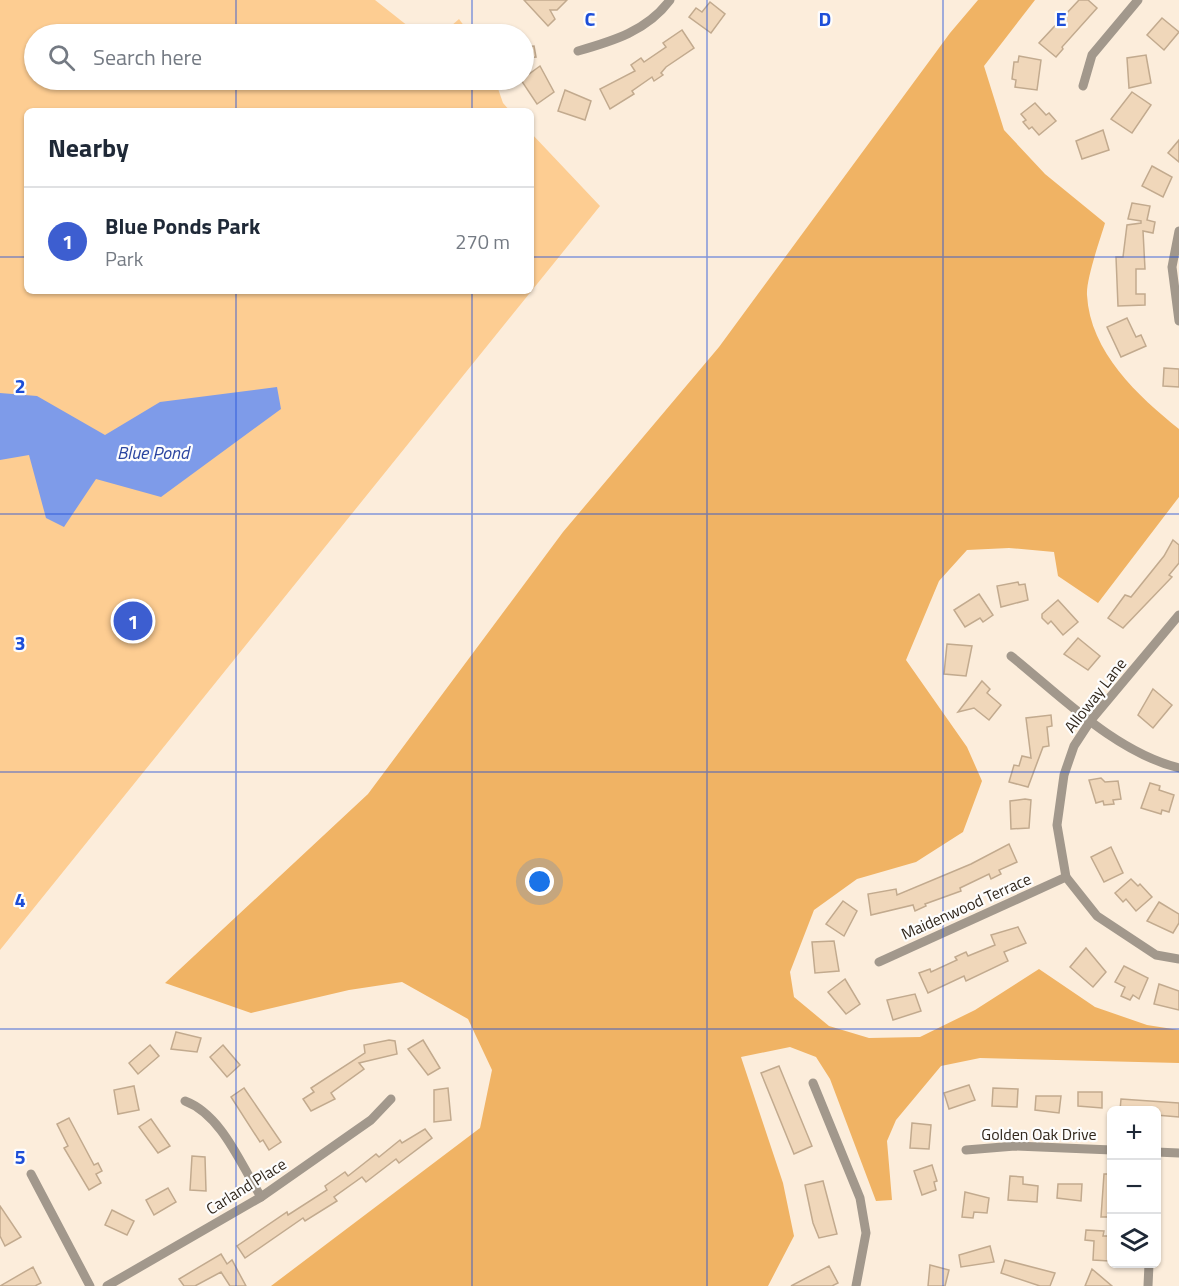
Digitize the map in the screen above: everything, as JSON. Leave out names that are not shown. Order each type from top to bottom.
[{"type":"street","points":[[578,51],[617,39],[642,27],[670,0]]},
{"type":"street","points":[[1083,86],[1092,55],[1138,0]]},
{"type":"street","points":[[1179,231],[1172,267],[1179,321]]},
{"type":"street","name":"Alloway Lane","points":[[1179,615],[1091,720],[1074,747],[1064,775],[1057,825],[1066,877],[1097,916],[1156,955],[1179,959]]},
{"type":"street","points":[[1011,656],[1125,746],[1157,762],[1179,768]]},
{"type":"street","name":"Maidenwood Terrace","points":[[879,962],[1066,877]]},
{"type":"street","points":[[813,1083],[860,1198],[865,1248],[856,1286]]},
{"type":"street","name":"Carland Place","points":[[107,1286],[261,1197],[371,1120],[391,1099]]},
{"type":"street","points":[[185,1101],[200,1109],[213,1121],[261,1197]]},
{"type":"street","name":"Golden Oak Drive","points":[[966,1150],[1015,1146],[1107,1150]]},
{"type":"street","points":[[1161,1152],[1179,1154]]},
{"type":"street","points":[[32,1174],[90,1286]]},
{"type":"street","points":[[1148,1286],[1149,1268]]},
{"type":"shaded area","points":[[0,0],[375,0],[405,24],[24,24],[24,90],[498,90],[507,108],[24,108],[24,294],[529,294],[0,950]]},
{"type":"shaded area","points":[[978,0],[1035,0],[984,66],[1004,130],[1045,174],[1105,223],[1087,288],[1090,316],[1107,354],[1119,371],[1148,402],[1179,429],[1179,497],[1098,603],[1058,576],[1054,552],[1009,548],[967,550],[939,581],[906,660],[967,747],[982,781],[963,832],[916,862],[857,879],[814,910],[790,972],[794,997],[829,1026],[869,1038],[920,1037],[975,1010],[1039,969],[1095,1007],[1147,1025],[1179,1030],[1179,1063],[980,1058],[941,1066],[896,1120],[887,1141],[892,1200],[876,1201],[830,1079],[816,1057],[790,1047],[741,1057],[783,1183],[794,1236],[768,1286],[271,1286],[480,1128],[492,1070],[468,1019],[402,982],[349,990],[251,1013],[165,983],[368,794],[563,532],[719,347],[950,33]]},
{"type":"shaded area","points":[[459,19],[463,24],[453,24]]},
{"type":"shaded area","points":[[534,136],[600,206],[534,288]]},
{"type":"water","name":"Blue Pond","points":[[277,387],[281,409],[161,497],[96,479],[64,527],[46,518],[29,455],[0,460],[0,393],[37,396],[105,435],[160,402]]},
{"type":"building","points":[[524,0],[567,0],[557,10],[550,10],[555,19],[548,26]]},
{"type":"building","points":[[1079,0],[1088,0],[1097,8],[1062,47],[1063,49],[1056,57],[1039,43]]},
{"type":"building","points":[[710,2],[725,14],[711,33],[689,17],[696,8],[702,12]]},
{"type":"building","points":[[1162,18],[1179,32],[1164,50],[1147,35]]},
{"type":"building","points":[[682,30],[694,48],[666,67],[661,73],[663,75],[654,81],[652,77],[632,91],[634,94],[610,109],[600,89],[635,71],[631,65],[641,58],[644,62],[666,47],[663,43]]},
{"type":"building","points":[[1146,55],[1151,83],[1129,88],[1127,58]]},
{"type":"building","points":[[1019,56],[1041,60],[1037,90],[1015,87],[1016,80],[1012,79],[1014,62],[1018,62]]},
{"type":"building","points":[[540,66],[554,92],[537,104],[528,90],[534,90],[534,70]]},
{"type":"building","points":[[565,90],[591,101],[585,120],[558,111]]},
{"type":"building","points":[[1132,92],[1151,105],[1132,133],[1111,119]]},
{"type":"building","points":[[1035,103],[1046,115],[1049,113],[1056,121],[1039,135],[1023,122],[1026,120],[1021,114]]},
{"type":"building","points":[[1103,130],[1109,150],[1082,159],[1076,141]]},
{"type":"building","points":[[1179,140],[1179,162],[1168,153]]},
{"type":"building","points":[[1152,166],[1172,177],[1163,197],[1142,186]]},
{"type":"building","points":[[1132,203],[1150,206],[1147,220],[1155,222],[1153,233],[1143,231],[1145,269],[1136,269],[1136,294],[1145,294],[1145,305],[1118,306],[1116,257],[1123,257],[1127,225],[1141,223],[1141,221],[1128,219]]},
{"type":"building","points":[[1127,318],[1136,337],[1141,335],[1146,346],[1121,357],[1107,327]]},
{"type":"building","points":[[1164,368],[1179,369],[1179,387],[1163,386]]},
{"type":"building","points":[[1173,540],[1179,545],[1179,563],[1169,575],[1172,577],[1123,628],[1108,618],[1125,595],[1131,597],[1164,556]]},
{"type":"building","points":[[1018,582],[1019,585],[1025,584],[1028,600],[1001,607],[997,586]]},
{"type":"building","points":[[979,594],[993,615],[983,622],[980,618],[965,627],[954,610]]},
{"type":"building","points":[[1058,600],[1078,622],[1063,635],[1051,621],[1048,624],[1042,618],[1042,614]]},
{"type":"building","points":[[1078,638],[1100,656],[1088,670],[1064,654]]},
{"type":"building","points":[[947,644],[972,646],[966,676],[944,674]]},
{"type":"building","points":[[982,681],[990,689],[987,693],[1001,705],[989,720],[974,708],[958,712]]},
{"type":"building","points":[[1153,689],[1172,705],[1153,728],[1138,715]]},
{"type":"building","points":[[1051,715],[1052,726],[1047,727],[1049,746],[1043,747],[1028,787],[1009,782],[1014,765],[1019,766],[1022,756],[1031,758],[1026,718]]},
{"type":"building","points":[[1101,778],[1105,782],[1118,781],[1121,799],[1113,800],[1114,804],[1104,805],[1103,801],[1096,803],[1089,780]]},
{"type":"building","points":[[1150,783],[1160,786],[1159,790],[1174,795],[1169,812],[1162,810],[1161,814],[1141,808]]},
{"type":"building","points":[[1031,800],[1029,828],[1011,829],[1010,801]]},
{"type":"building","points":[[1009,844],[1017,862],[999,870],[1001,874],[991,879],[989,874],[960,888],[961,891],[925,904],[926,906],[915,911],[913,905],[871,915],[868,894],[896,889],[897,895],[971,864]]},
{"type":"building","points":[[1111,847],[1123,873],[1104,882],[1091,857]]},
{"type":"building","points":[[1131,879],[1138,886],[1140,884],[1152,897],[1136,911],[1126,899],[1123,902],[1115,893]]},
{"type":"building","points":[[843,901],[857,911],[844,936],[826,924]]},
{"type":"building","points":[[1159,902],[1179,914],[1179,923],[1173,933],[1147,921]]},
{"type":"building","points":[[1018,927],[1026,943],[1004,952],[1008,961],[966,981],[964,976],[928,993],[919,973],[930,969],[931,972],[957,960],[955,957],[966,952],[968,956],[995,945],[991,935]]},
{"type":"building","points":[[834,941],[839,971],[815,973],[812,942]]},
{"type":"building","points":[[1086,948],[1106,972],[1093,987],[1070,967]]},
{"type":"building","points":[[1124,966],[1148,978],[1139,999],[1133,995],[1130,1000],[1121,996],[1125,987],[1115,982]]},
{"type":"building","points":[[845,979],[860,1004],[846,1014],[828,992]]},
{"type":"building","points":[[1159,984],[1179,991],[1179,1010],[1154,1004]]},
{"type":"building","points":[[915,994],[921,1011],[893,1020],[887,1000]]},
{"type":"building","points":[[176,1032],[201,1038],[197,1052],[171,1049]]},
{"type":"building","points":[[423,1040],[440,1068],[428,1075],[408,1049]]},
{"type":"building","points":[[395,1041],[397,1054],[359,1063],[364,1069],[331,1093],[335,1099],[311,1111],[303,1099],[314,1092],[311,1088],[365,1053],[364,1045]]},
{"type":"building","points":[[150,1045],[159,1056],[138,1074],[129,1063]]},
{"type":"building","points":[[223,1045],[240,1065],[227,1077],[210,1057]]},
{"type":"building","points":[[779,1066],[812,1146],[794,1154],[761,1073]]},
{"type":"building","points":[[969,1085],[975,1100],[949,1109],[944,1093]]},
{"type":"building","points":[[134,1086],[139,1110],[118,1114],[114,1090]]},
{"type":"building","points":[[244,1088],[281,1142],[269,1150],[263,1140],[260,1142],[231,1097]]},
{"type":"building","points":[[448,1088],[451,1120],[434,1122],[434,1090]]},
{"type":"building","points":[[993,1088],[1018,1089],[1017,1107],[992,1106]]},
{"type":"building","points":[[1078,1092],[1102,1092],[1102,1108],[1078,1106]]},
{"type":"building","points":[[1036,1096],[1061,1096],[1059,1113],[1035,1110]]},
{"type":"building","points":[[1121,1099],[1179,1103],[1179,1117],[1161,1115],[1161,1106],[1120,1106]]},
{"type":"building","points":[[69,1118],[94,1165],[98,1163],[102,1171],[96,1174],[101,1183],[89,1190],[64,1148],[68,1146],[57,1124]]},
{"type":"building","points":[[151,1119],[170,1146],[158,1153],[139,1127]]},
{"type":"building","points":[[912,1123],[931,1125],[929,1149],[910,1148]]},
{"type":"building","points":[[425,1129],[432,1138],[399,1163],[396,1159],[366,1182],[362,1177],[334,1197],[337,1201],[305,1221],[303,1218],[245,1258],[237,1246],[287,1212],[288,1215],[327,1190],[325,1186],[345,1172],[348,1176],[376,1154],[379,1157],[400,1140],[402,1143]]},
{"type":"building","points":[[192,1156],[205,1157],[206,1191],[190,1190]]},
{"type":"building","points":[[932,1165],[937,1181],[934,1182],[936,1190],[922,1195],[914,1171]]},
{"type":"building","points":[[1104,1174],[1107,1174],[1107,1217],[1101,1217]]},
{"type":"building","points":[[1010,1176],[1023,1177],[1023,1184],[1038,1186],[1037,1202],[1008,1200]]},
{"type":"building","points":[[823,1181],[837,1234],[819,1238],[813,1223],[805,1185]]},
{"type":"building","points":[[1058,1184],[1082,1184],[1081,1201],[1057,1198]]},
{"type":"building","points":[[168,1188],[176,1202],[154,1215],[146,1200]]},
{"type":"building","points":[[965,1192],[989,1198],[987,1213],[974,1212],[973,1218],[962,1217]]},
{"type":"building","points":[[0,1206],[21,1237],[5,1246],[0,1236]]},
{"type":"building","points":[[112,1210],[134,1221],[127,1235],[105,1225]]},
{"type":"building","points":[[1086,1230],[1104,1231],[1103,1236],[1107,1236],[1107,1261],[1093,1260],[1094,1241],[1085,1240]]},
{"type":"building","points":[[990,1246],[994,1262],[961,1267],[959,1255]]},
{"type":"building","points":[[221,1254],[227,1264],[232,1260],[246,1286],[230,1286],[221,1272],[195,1286],[184,1286],[179,1279]]},
{"type":"building","points":[[1005,1260],[1055,1273],[1050,1286],[1040,1286],[1001,1273]]},
{"type":"building","points":[[930,1265],[949,1270],[945,1286],[928,1286]]},
{"type":"building","points":[[829,1266],[838,1283],[832,1286],[791,1286]]},
{"type":"building","points":[[33,1267],[41,1283],[35,1286],[0,1286]]},
{"type":"building","points":[[1092,1269],[1112,1286],[1085,1286]]},
{"type":"place","name":"Blue Ponds Park","points":[[133,621]]}]
